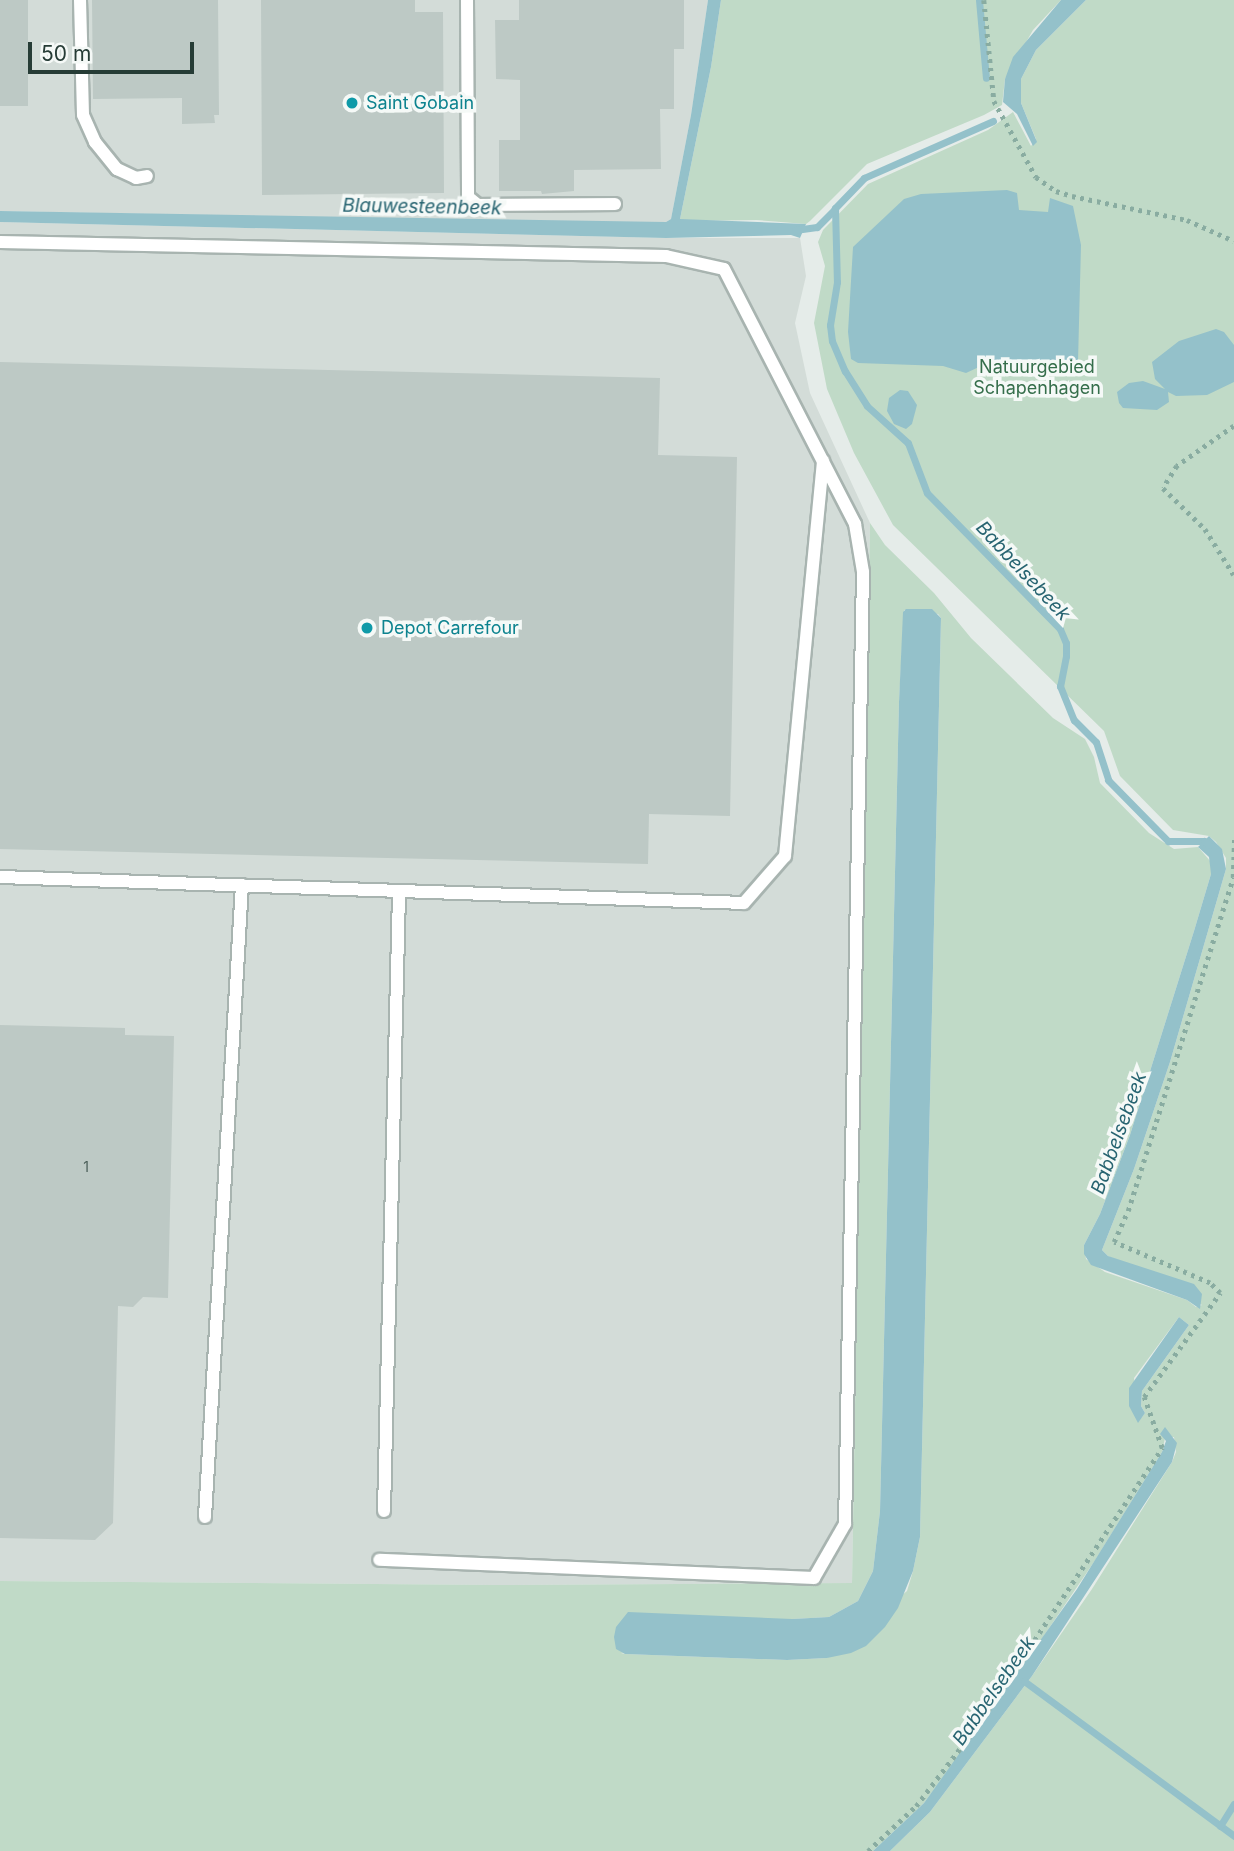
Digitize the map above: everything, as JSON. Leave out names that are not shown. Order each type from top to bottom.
[{"type":"lane","points":[[80,0],[83,115],[95,142],[117,169],[136,178],[146,176]]},
{"type":"lane","points":[[467,0],[468,197],[478,205],[615,204]]},
{"type":"lane","points":[[0,242],[666,256],[724,269],[855,524],[863,572],[845,1524],[814,1578],[379,1560]]},
{"type":"lane","points":[[0,877],[744,903],[785,856],[823,461]]},
{"type":"lane","points":[[205,1517],[242,885]]},
{"type":"lane","points":[[384,1511],[399,891]]},
{"type":"path","points":[[984,0],[994,101],[1014,131],[1037,177],[1064,194],[1187,220],[1234,241]]},
{"type":"path","points":[[1234,426],[1177,466],[1163,488],[1205,529],[1234,575]]},
{"type":"path","points":[[868,1851],[916,1806],[978,1725],[1162,1448],[1144,1397],[1220,1293],[1210,1283],[1114,1242],[1128,1211],[1233,877],[1234,839]]},
{"type":"shaded area","points":[[0,0],[708,0],[691,115],[671,219],[666,222],[628,223],[0,211]]},
{"type":"shaded area","points":[[0,222],[666,238],[800,238],[806,276],[795,323],[810,393],[870,523],[852,1583],[497,1585],[0,1581]]},
{"type":"green space","points":[[721,0],[1061,0],[1033,30],[1005,79],[1002,105],[867,164],[806,224],[757,220],[684,221],[680,219],[711,67]]},
{"type":"green space","name":"Natuurgebied Schapenhagen","points":[[1086,0],[1234,0],[1234,1851],[890,1851],[930,1812],[1032,1676],[1092,1589],[1172,1462],[1176,1452],[1174,1437],[1165,1438],[1162,1452],[1094,1562],[1007,1690],[924,1803],[873,1851],[0,1851],[0,1581],[497,1585],[852,1583],[870,523],[885,545],[934,593],[971,638],[1053,718],[1085,739],[1094,757],[1100,783],[1149,833],[1174,849],[1198,847],[1211,862],[1211,874],[1130,1135],[1100,1214],[1084,1245],[1086,1259],[1105,1272],[1187,1300],[1196,1307],[1202,1305],[1108,1256],[1102,1250],[1134,1169],[1170,1062],[1226,869],[1226,858],[1209,836],[1173,830],[1120,776],[1104,731],[893,525],[854,453],[827,389],[814,323],[825,266],[818,242],[823,230],[868,184],[988,130],[1013,112],[1031,146],[1036,139],[1021,103],[1021,79],[1036,50]],"holes":[[[904,610],[938,614],[941,618],[920,1537],[913,1571],[907,1591],[827,1658],[787,1660],[621,1653],[792,1619],[829,1617],[858,1601],[873,1571],[880,1511],[899,702]],[[1179,1317],[1189,1325],[1142,1391],[1141,1406],[1145,1413],[1138,1422],[1134,1378]]]},
{"type":"water","points":[[708,0],[721,0],[711,67],[680,219],[806,224],[800,238],[791,235],[666,238],[0,222],[0,211],[666,222],[671,219],[691,115]]},
{"type":"water","points":[[1061,0],[1086,0],[1036,50],[1021,79],[1021,103],[1037,142],[1033,146],[1017,114],[1003,102],[1005,79],[1013,57]]},
{"type":"water","points":[[1007,190],[1017,193],[1019,210],[1048,212],[1050,198],[1073,206],[1081,245],[1078,362],[1057,373],[979,367],[966,373],[943,366],[858,363],[851,359],[848,332],[853,247],[904,199],[921,194]]},
{"type":"water","points":[[1216,329],[1224,332],[1234,345],[1234,382],[1207,395],[1176,396],[1168,392],[1169,402],[1157,410],[1123,408],[1117,392],[1129,383],[1143,381],[1165,389],[1155,379],[1152,362],[1179,341]]},
{"type":"water","points":[[900,390],[908,391],[917,405],[912,424],[906,429],[894,424],[887,411],[889,398]]},
{"type":"water","points":[[906,609],[932,609],[941,618],[920,1537],[913,1571],[898,1608],[885,1627],[866,1646],[851,1653],[827,1658],[787,1660],[625,1654],[616,1649],[614,1637],[616,1627],[628,1612],[792,1619],[829,1617],[858,1601],[873,1571],[880,1511],[899,702],[903,612]]},
{"type":"water","points":[[1209,836],[1222,849],[1226,869],[1170,1062],[1134,1169],[1102,1250],[1108,1256],[1194,1284],[1202,1294],[1200,1309],[1187,1300],[1091,1265],[1084,1254],[1084,1245],[1100,1214],[1130,1135],[1194,931],[1211,874],[1209,857],[1198,847]]},
{"type":"water","points":[[1179,1317],[1189,1325],[1142,1391],[1141,1406],[1145,1413],[1138,1423],[1129,1406],[1129,1388]]},
{"type":"water","points":[[1165,1427],[1177,1443],[1172,1462],[1032,1676],[930,1812],[890,1851],[873,1851],[924,1803],[1077,1589],[1162,1452],[1166,1441],[1160,1434]]},
{"type":"building","points":[[0,0],[28,0],[28,106],[0,106]]},
{"type":"building","points":[[92,0],[218,0],[219,115],[214,115],[215,123],[182,124],[182,98],[93,99]]},
{"type":"building","name":"Saint Gobain","points":[[261,0],[415,0],[415,12],[443,12],[444,193],[262,195]]},
{"type":"building","points":[[519,0],[684,0],[684,49],[674,49],[674,109],[660,109],[661,169],[574,170],[574,191],[542,194],[541,191],[499,191],[499,140],[520,140],[520,80],[496,79],[495,20],[519,20]]},
{"type":"building","name":"Depot Carrefour","points":[[0,362],[660,378],[658,455],[737,457],[730,816],[649,814],[648,864],[0,849]]},
{"type":"building","points":[[0,1025],[125,1028],[125,1035],[174,1036],[168,1298],[143,1297],[133,1307],[118,1306],[113,1523],[95,1540],[0,1538]]},
{"type":"waterway","points":[[979,0],[986,78]]},
{"type":"waterway","name":"Babbelsebeek","points":[[993,121],[864,178],[835,208],[837,282],[830,325],[832,341],[845,371],[867,406],[908,443],[927,493],[1060,629],[1066,643],[1060,686],[1074,720],[1096,742],[1108,780],[1168,841],[1204,841],[1209,845]]},
{"type":"waterway","name":"Blauwesteenbeek","points":[[795,230],[817,227],[835,209]]},
{"type":"waterway","points":[[1024,1681],[1234,1836]]},
{"type":"waterway","points":[[1220,1826],[1234,1804]]},
{"type":"place","name":"Saint Gobain","points":[[352,103]]},
{"type":"place","name":"Depot Carrefour","points":[[367,628]]}]
